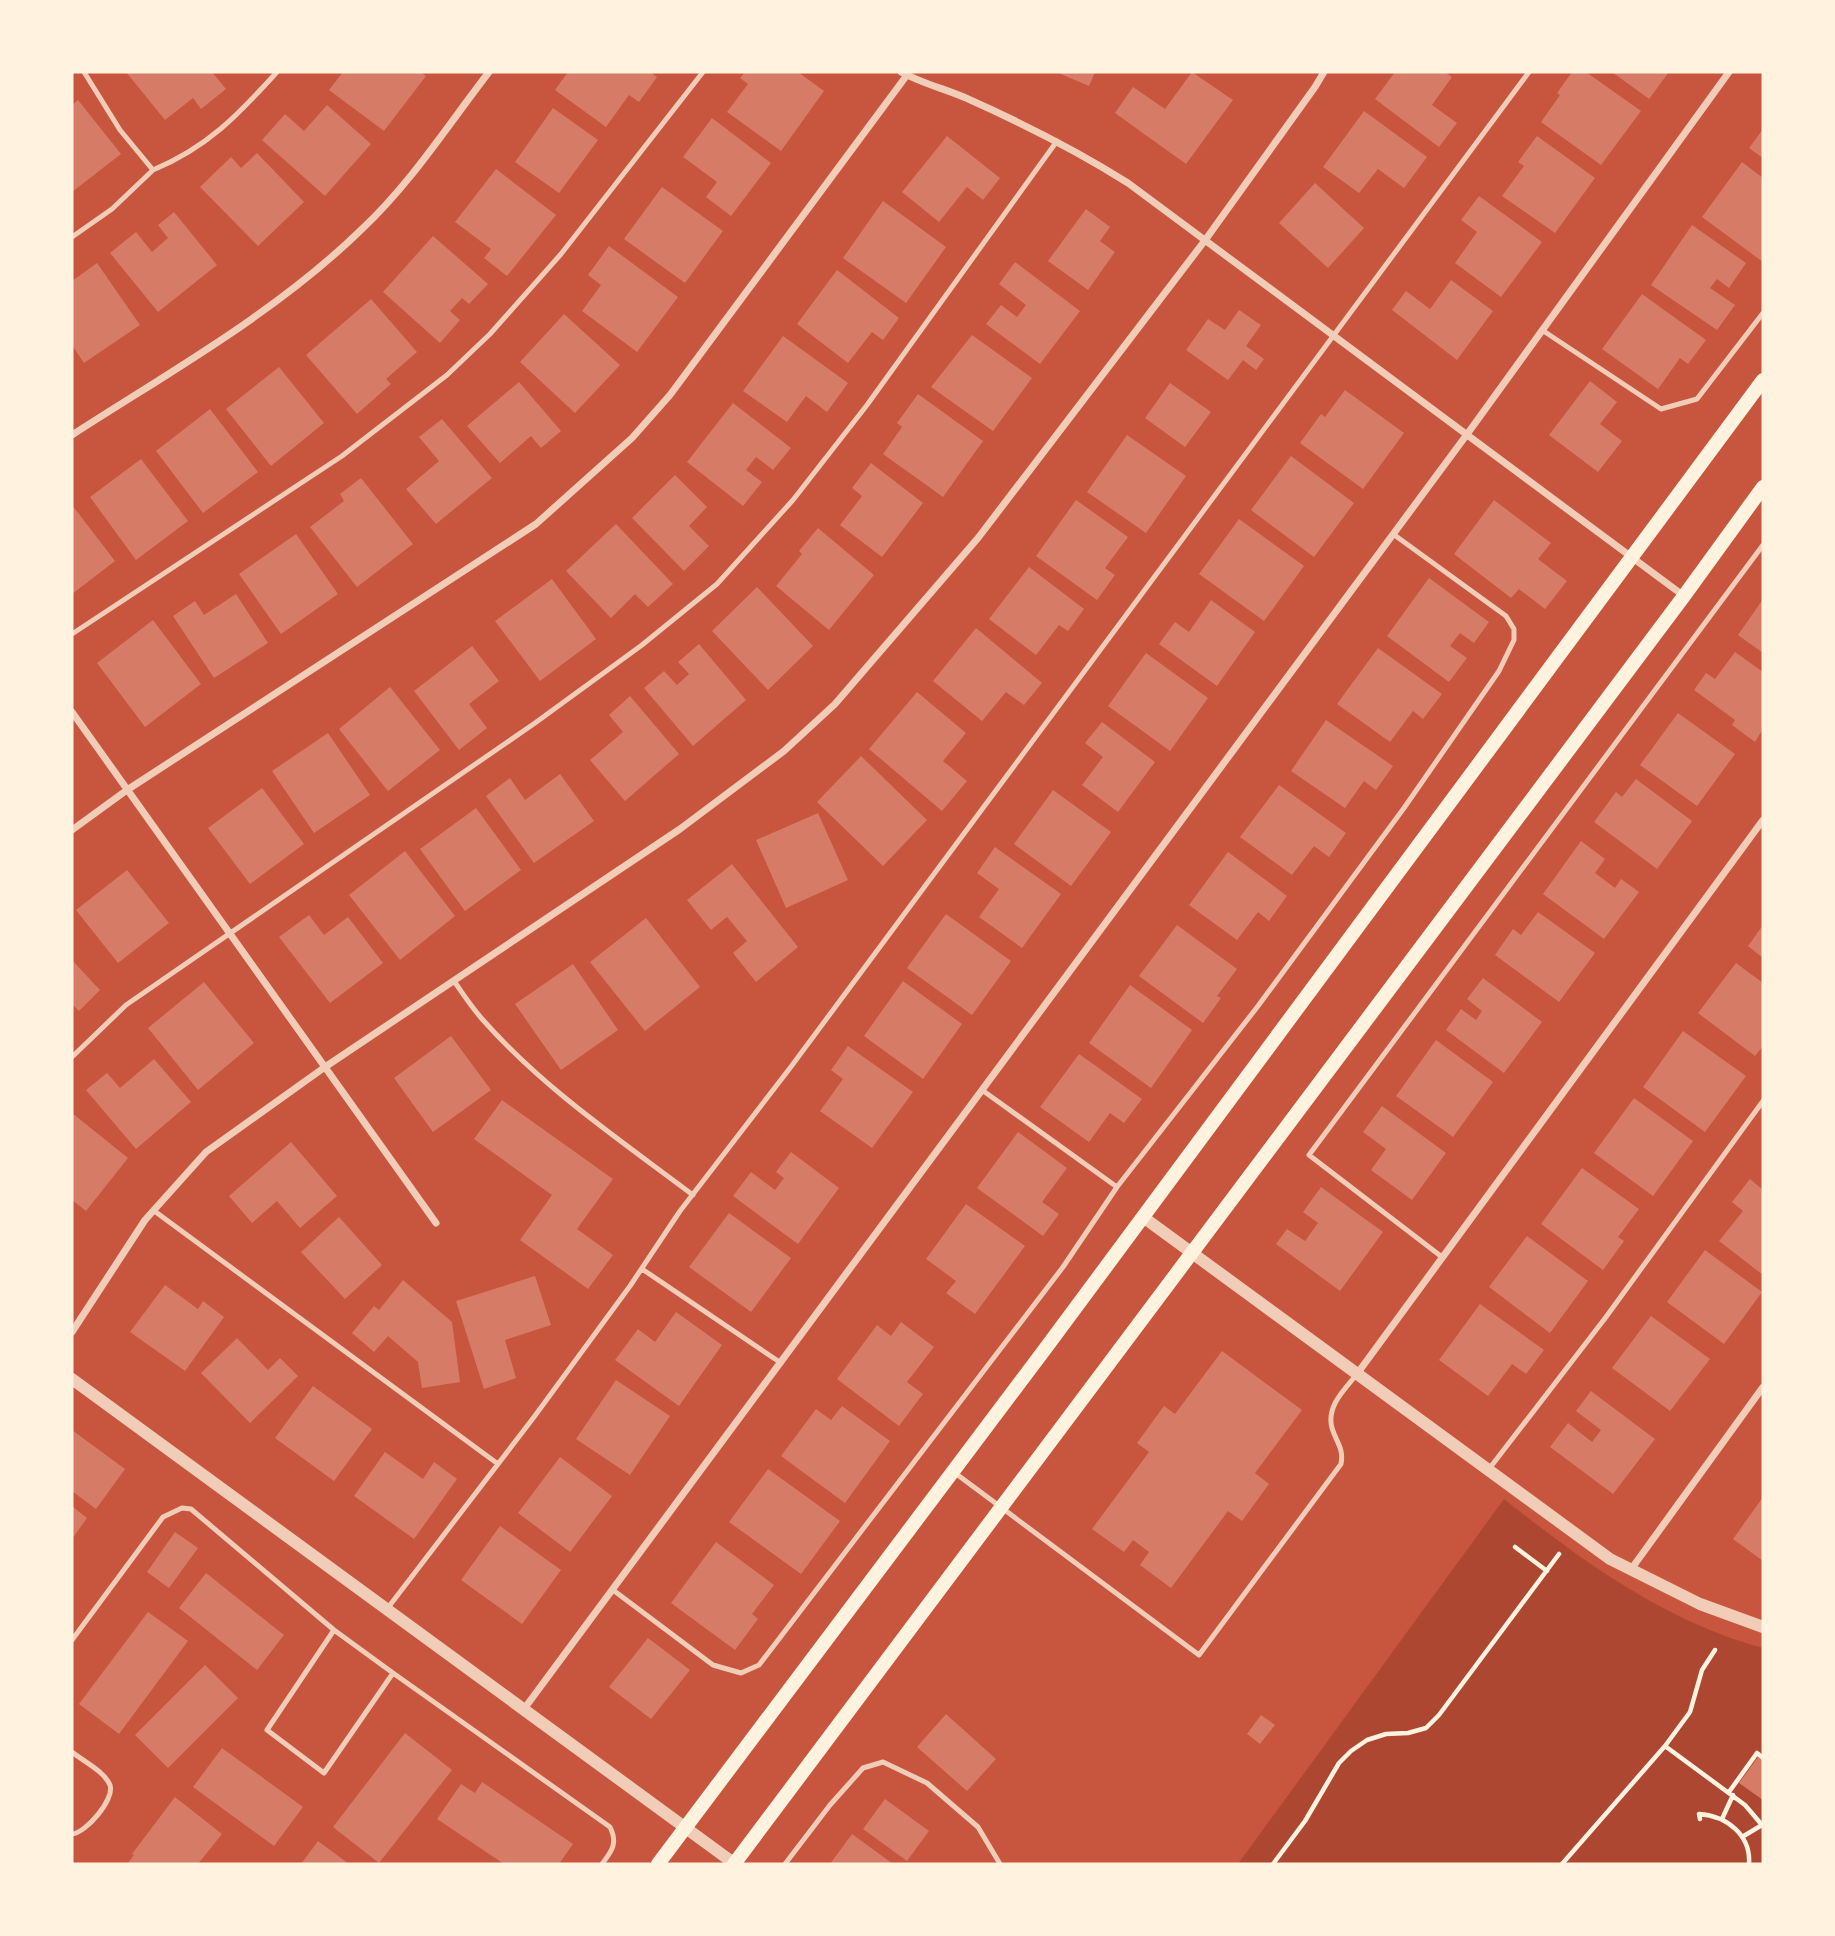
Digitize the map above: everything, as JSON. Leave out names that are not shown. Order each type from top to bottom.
[{"type":"main road","points":[[659,1864],[1143,1217],[1763,380]]},
{"type":"main road","points":[[734,1864],[1763,487]]},
{"type":"street","points":[[72,435],[273,305],[361,230],[396,194],[489,72]]},
{"type":"street","points":[[72,1332],[153,1210],[206,1152],[325,1067],[680,829],[784,751],[835,704],[978,538],[1206,239],[1324,72]]},
{"type":"street","points":[[524,1709],[1468,433],[1729,72]]},
{"type":"street","points":[[72,830],[127,790],[536,524],[622,447],[670,395],[904,73],[964,97],[1057,141],[1128,183],[1684,596]]},
{"type":"street","points":[[72,712],[436,1223]]},
{"type":"street","points":[[1357,1374],[1763,820]]},
{"type":"street","points":[[1143,1217],[1610,1559],[1700,1604],[1763,1627]]},
{"type":"street","points":[[72,1378],[734,1864]]},
{"type":"street","points":[[1632,1568],[1763,1387]]},
{"type":"lane","points":[[83,72],[120,130],[153,170]]},
{"type":"lane","points":[[72,237],[112,209],[153,170],[199,148],[250,102],[277,72]]},
{"type":"lane","points":[[72,634],[342,456],[447,375],[490,334],[561,254],[703,72]]},
{"type":"lane","points":[[387,1609],[498,1464],[642,1269],[693,1195],[1529,72]]},
{"type":"lane","points":[[72,1057],[126,1005],[535,723],[642,645],[717,584],[793,500],[867,405],[1057,141]]},
{"type":"lane","points":[[1542,330],[1661,409],[1697,398],[1763,313]]},
{"type":"lane","points":[[613,1590],[713,1665],[741,1673],[759,1665],[1063,1266],[1117,1186],[1258,1006],[1404,808],[1499,671],[1514,640],[1514,629],[1506,616],[1393,534]]},
{"type":"lane","points":[[1442,1257],[1309,1155],[1763,544]]},
{"type":"lane","points":[[454,981],[481,1018],[515,1054],[571,1103],[693,1195]]},
{"type":"lane","points":[[982,1090],[1117,1186]]},
{"type":"lane","points":[[1489,1470],[1598,1327],[1763,1101]]},
{"type":"lane","points":[[153,1210],[498,1464]]},
{"type":"lane","points":[[642,1269],[780,1363]]},
{"type":"lane","points":[[952,1471],[1199,1655],[1341,1465],[1341,1446],[1332,1428],[1331,1417],[1333,1406],[1357,1374]]},
{"type":"lane","points":[[72,1640],[163,1517],[182,1507],[191,1509],[334,1630],[610,1827],[615,1836],[614,1848],[602,1864]]},
{"type":"lane","points":[[334,1630],[267,1730],[324,1773],[393,1673]]},
{"type":"lane","points":[[72,1752],[103,1775],[110,1785],[110,1794],[97,1816],[78,1834],[72,1834]]},
{"type":"lane","points":[[785,1864],[830,1805],[863,1768],[883,1762],[927,1783],[978,1827],[1000,1864]]},
{"type":"path","points":[[1515,1547],[1547,1571]]},
{"type":"path","points":[[1273,1864],[1345,1757],[1367,1740],[1426,1728],[1440,1715],[1559,1554]]},
{"type":"path","points":[[1562,1864],[1665,1746],[1690,1712],[1702,1670],[1715,1650]]},
{"type":"path","points":[[1665,1746],[1745,1805],[1763,1824],[1755,1832],[1742,1837]]},
{"type":"path","points":[[1722,1819],[1731,1794],[1757,1753],[1763,1758]]},
{"type":"path","points":[[1700,1819],[1699,1814],[1722,1819],[1742,1837],[1746,1843],[1749,1864]]},
{"type":"shaded area","points":[[1504,1499],[1595,1567],[1659,1606],[1727,1637],[1763,1648],[1763,1864],[1238,1864]]},
{"type":"building","points":[[126,72],[212,72],[226,89],[201,109],[193,98],[165,120]]},
{"type":"building","points":[[343,72],[421,72],[426,76],[384,131],[329,90]]},
{"type":"building","points":[[568,72],[650,72],[657,77],[639,102],[629,95],[606,127],[555,90]]},
{"type":"building","points":[[745,72],[798,72],[824,91],[781,151],[727,112],[748,84],[740,78]]},
{"type":"building","points":[[1056,72],[1095,72],[1089,86]]},
{"type":"building","points":[[1192,72],[1233,100],[1186,164],[1115,113],[1133,87],[1165,109]]},
{"type":"building","points":[[1395,72],[1445,72],[1452,77],[1432,105],[1457,123],[1439,147],[1375,99]]},
{"type":"building","points":[[1572,72],[1586,72],[1641,111],[1601,165],[1541,122]]},
{"type":"building","points":[[1612,72],[1669,72],[1649,99]]},
{"type":"building","points":[[78,100],[121,154],[72,192],[72,105]]},
{"type":"building","points":[[327,105],[371,144],[325,196],[262,140],[285,114],[304,131]]},
{"type":"building","points":[[553,108],[598,140],[559,193],[515,162]]},
{"type":"building","points":[[1364,111],[1427,157],[1404,188],[1378,169],[1359,193],[1323,167]]},
{"type":"building","points":[[712,118],[771,163],[731,216],[706,197],[717,182],[683,157]]},
{"type":"building","points":[[1763,129],[1763,158],[1749,148]]},
{"type":"building","points":[[947,136],[1000,178],[983,200],[967,187],[939,222],[902,192]]},
{"type":"building","points":[[1537,136],[1595,178],[1555,233],[1502,196],[1524,166],[1518,162]]},
{"type":"building","points":[[257,153],[304,202],[258,246],[200,187],[231,157],[241,168]]},
{"type":"building","points":[[1742,162],[1763,178],[1763,262],[1702,217]]},
{"type":"building","points":[[496,169],[556,215],[507,276],[484,258],[491,249],[455,222]]},
{"type":"building","points":[[1315,183],[1364,228],[1328,268],[1279,223]]},
{"type":"building","points":[[662,187],[723,231],[685,283],[624,239]]},
{"type":"building","points":[[1479,196],[1542,242],[1501,297],[1455,263],[1477,232],[1461,220]]},
{"type":"building","points":[[883,201],[946,247],[906,303],[843,258]]},
{"type":"building","points":[[1086,209],[1110,227],[1100,241],[1115,252],[1088,290],[1048,261]]},
{"type":"building","points":[[174,212],[217,265],[158,312],[110,253],[136,232],[152,252],[168,238],[158,225]]},
{"type":"building","points":[[1692,225],[1746,263],[1729,288],[1717,279],[1710,288],[1735,305],[1717,330],[1651,285]]},
{"type":"building","points":[[433,236],[488,284],[469,304],[462,298],[450,311],[460,320],[440,343],[383,292]]},
{"type":"building","points":[[609,246],[678,297],[637,352],[582,311],[601,285],[588,275]]},
{"type":"building","points":[[1015,262],[1080,311],[1040,364],[986,324],[1001,305],[1017,317],[1026,305],[999,284]]},
{"type":"building","points":[[97,263],[140,325],[84,363],[72,345],[72,281]]},
{"type":"building","points":[[837,270],[899,318],[883,340],[872,332],[848,363],[797,324]]},
{"type":"building","points":[[1451,280],[1493,311],[1457,360],[1392,310],[1406,291],[1430,309]]},
{"type":"building","points":[[1642,294],[1706,340],[1688,364],[1680,358],[1658,389],[1602,349]]},
{"type":"building","points":[[371,299],[417,352],[386,379],[391,384],[357,414],[306,355]]},
{"type":"building","points":[[1239,310],[1261,325],[1246,346],[1264,359],[1256,370],[1243,360],[1228,380],[1186,350],[1208,319],[1225,330]]},
{"type":"building","points":[[564,314],[620,365],[575,413],[520,362]]},
{"type":"building","points":[[972,335],[1032,378],[993,431],[931,387]]},
{"type":"building","points":[[783,336],[848,383],[827,412],[806,396],[787,422],[743,391]]},
{"type":"building","points":[[279,367],[324,423],[271,466],[226,409]]},
{"type":"building","points":[[1590,381],[1617,402],[1600,424],[1622,441],[1598,472],[1549,435]]},
{"type":"building","points":[[519,382],[561,431],[541,448],[531,436],[500,463],[467,426]]},
{"type":"building","points":[[1170,383],[1211,412],[1185,447],[1145,418]]},
{"type":"building","points":[[1345,390],[1404,433],[1363,489],[1300,443],[1321,414],[1325,417]]},
{"type":"building","points":[[918,394],[983,441],[943,497],[883,454],[902,427],[897,423]]},
{"type":"building","points":[[733,403],[791,448],[773,470],[756,457],[746,470],[762,482],[743,506],[687,462]]},
{"type":"building","points":[[210,409],[258,472],[203,513],[156,451]]},
{"type":"building","points":[[442,419],[492,478],[436,524],[406,489],[439,461],[419,437]]},
{"type":"building","points":[[1127,435],[1186,476],[1146,533],[1087,492]]},
{"type":"building","points":[[1291,456],[1354,503],[1314,557],[1251,510]]},
{"type":"building","points":[[141,459],[188,521],[136,560],[90,497]]},
{"type":"building","points":[[871,463],[923,503],[882,557],[840,525],[862,496],[852,488]]},
{"type":"building","points":[[675,475],[707,507],[689,526],[709,546],[684,571],[632,518]]},
{"type":"building","points":[[361,478],[413,544],[357,587],[310,527],[344,501],[340,494]]},
{"type":"building","points":[[1076,500],[1128,537],[1105,568],[1115,575],[1097,600],[1036,556]]},
{"type":"building","points":[[1494,500],[1551,543],[1538,559],[1567,581],[1545,609],[1519,589],[1511,598],[1454,554]]},
{"type":"building","points":[[72,505],[115,561],[72,594]]},
{"type":"building","points":[[1239,519],[1304,566],[1264,621],[1199,574]]},
{"type":"building","points":[[616,524],[673,584],[648,607],[635,594],[611,618],[566,571]]},
{"type":"building","points":[[818,528],[874,575],[829,630],[776,586],[802,554],[799,551]]},
{"type":"building","points":[[296,534],[338,594],[281,634],[239,574]]},
{"type":"building","points":[[1029,567],[1084,609],[1068,631],[1059,625],[1036,655],[989,619]]},
{"type":"building","points":[[1429,578],[1489,622],[1474,643],[1460,633],[1450,646],[1467,658],[1449,682],[1387,636]]},
{"type":"building","points":[[552,579],[596,639],[540,681],[495,621]]},
{"type":"building","points":[[757,587],[813,646],[768,690],[712,631]]},
{"type":"building","points":[[236,594],[268,643],[214,678],[173,616],[195,601],[204,615]]},
{"type":"building","points":[[1763,599],[1763,653],[1738,635]]},
{"type":"building","points":[[1211,600],[1255,632],[1217,686],[1159,644],[1175,622],[1189,632]]},
{"type":"building","points":[[153,620],[201,684],[145,727],[97,663]]},
{"type":"building","points":[[976,628],[1042,683],[1024,705],[1006,692],[982,721],[933,681]]},
{"type":"building","points":[[699,644],[746,700],[693,746],[644,688],[664,671],[677,685],[689,674],[678,662]]},
{"type":"building","points":[[472,646],[499,681],[469,704],[487,728],[459,750],[414,691]]},
{"type":"building","points":[[1378,648],[1442,694],[1423,719],[1413,711],[1390,742],[1337,704]]},
{"type":"building","points":[[1735,652],[1763,672],[1763,729],[1755,742],[1732,725],[1735,720],[1694,690],[1706,673],[1715,679]]},
{"type":"building","points":[[1146,653],[1208,698],[1170,751],[1108,706]]},
{"type":"building","points":[[390,687],[440,750],[388,791],[339,729]]},
{"type":"building","points":[[917,692],[966,733],[943,761],[967,781],[942,811],[869,749]]},
{"type":"building","points":[[630,696],[679,754],[625,801],[590,760],[623,732],[609,715]]},
{"type":"building","points":[[1678,713],[1735,754],[1697,806],[1640,765]]},
{"type":"building","points":[[1326,720],[1393,766],[1376,790],[1364,781],[1345,808],[1291,771]]},
{"type":"building","points":[[1102,722],[1155,762],[1118,812],[1082,785],[1103,757],[1085,743]]},
{"type":"building","points":[[328,733],[370,795],[314,833],[272,771]]},
{"type":"building","points":[[861,756],[927,820],[883,866],[817,802]]},
{"type":"building","points":[[560,774],[594,821],[534,863],[486,796],[510,778],[525,800]]},
{"type":"building","points":[[1636,779],[1692,821],[1657,869],[1594,822],[1616,792],[1622,797]]},
{"type":"building","points":[[1279,785],[1346,833],[1329,857],[1314,846],[1292,875],[1240,837]]},
{"type":"building","points":[[262,788],[304,844],[250,884],[208,828]]},
{"type":"building","points":[[1053,790],[1111,832],[1071,886],[1014,844]]},
{"type":"building","points":[[476,808],[521,870],[465,911],[420,849]]},
{"type":"building","points":[[818,813],[848,880],[786,908],[756,840]]},
{"type":"building","points":[[1581,841],[1605,859],[1595,873],[1615,888],[1621,879],[1639,892],[1604,939],[1543,894]]},
{"type":"building","points":[[995,847],[1061,894],[1022,948],[979,917],[999,889],[977,873]]},
{"type":"building","points":[[405,851],[455,916],[400,960],[349,895]]},
{"type":"building","points":[[1228,852],[1287,896],[1269,921],[1258,912],[1237,940],[1189,905]]},
{"type":"building","points":[[732,864],[798,947],[756,982],[733,953],[747,941],[727,917],[711,930],[687,900]]},
{"type":"building","points":[[127,870],[169,923],[118,963],[76,910]]},
{"type":"building","points":[[1538,912],[1595,953],[1559,1002],[1495,955],[1513,929],[1521,935]]},
{"type":"building","points":[[946,914],[1011,961],[972,1015],[907,968]]},
{"type":"building","points":[[309,915],[324,935],[348,917],[383,963],[330,1003],[279,937]]},
{"type":"building","points":[[646,918],[700,987],[645,1031],[590,962]]},
{"type":"building","points":[[1177,925],[1237,969],[1217,996],[1221,998],[1203,1023],[1139,976]]},
{"type":"building","points":[[1763,925],[1763,958],[1748,946]]},
{"type":"building","points":[[72,960],[100,990],[79,1011],[72,1004]]},
{"type":"building","points":[[1736,963],[1763,983],[1763,1046],[1755,1056],[1698,1013]]},
{"type":"building","points":[[573,964],[618,1030],[561,1070],[515,1004]]},
{"type":"building","points":[[1483,978],[1542,1022],[1504,1073],[1446,1030],[1461,1009],[1476,1020],[1482,1011],[1467,999]]},
{"type":"building","points":[[903,981],[962,1024],[923,1079],[864,1036]]},
{"type":"building","points":[[204,982],[254,1043],[198,1090],[148,1028]]},
{"type":"building","points":[[1130,985],[1192,1030],[1151,1088],[1089,1043]]},
{"type":"building","points":[[1683,1031],[1746,1076],[1705,1132],[1643,1087]]},
{"type":"building","points":[[451,1036],[491,1090],[433,1132],[394,1078]]},
{"type":"building","points":[[1436,1040],[1493,1082],[1453,1137],[1396,1096]]},
{"type":"building","points":[[848,1046],[913,1092],[872,1148],[820,1111],[843,1079],[831,1070]]},
{"type":"building","points":[[1079,1054],[1142,1099],[1124,1123],[1110,1113],[1089,1142],[1040,1107]]},
{"type":"building","points":[[154,1059],[191,1102],[136,1149],[86,1090],[107,1073],[120,1088]]},
{"type":"building","points":[[1634,1098],[1693,1141],[1653,1196],[1594,1153]]},
{"type":"building","points":[[502,1100],[613,1179],[577,1229],[613,1255],[588,1289],[520,1240],[552,1195],[474,1139]]},
{"type":"building","points":[[1382,1106],[1446,1153],[1412,1200],[1371,1170],[1386,1149],[1363,1132]]},
{"type":"building","points":[[72,1113],[128,1158],[86,1211],[72,1200]]},
{"type":"building","points":[[1018,1132],[1067,1168],[1042,1202],[1059,1214],[1043,1236],[977,1188]]},
{"type":"building","points":[[291,1142],[337,1196],[300,1228],[277,1201],[252,1223],[229,1196]]},
{"type":"building","points":[[791,1152],[839,1188],[798,1244],[733,1196],[751,1172],[775,1190],[784,1178],[776,1172]]},
{"type":"building","points":[[1582,1168],[1639,1209],[1618,1237],[1624,1241],[1603,1270],[1541,1224]]},
{"type":"building","points":[[1750,1179],[1763,1190],[1763,1275],[1719,1241],[1743,1211],[1732,1202]]},
{"type":"building","points":[[1321,1187],[1383,1232],[1340,1291],[1276,1244],[1287,1229],[1305,1241],[1318,1223],[1303,1212]]},
{"type":"building","points":[[966,1204],[1025,1246],[975,1314],[946,1293],[956,1281],[926,1259]]},
{"type":"building","points":[[729,1213],[791,1258],[751,1312],[689,1267]]},
{"type":"building","points":[[339,1217],[382,1265],[345,1299],[301,1252]]},
{"type":"building","points":[[1527,1236],[1588,1281],[1550,1333],[1489,1287]]},
{"type":"building","points":[[1705,1250],[1762,1292],[1724,1344],[1667,1302]]},
{"type":"building","points":[[535,1276],[551,1325],[505,1340],[516,1378],[484,1389],[456,1301]]},
{"type":"building","points":[[403,1280],[452,1322],[460,1382],[422,1388],[418,1362],[388,1336],[374,1352],[352,1333],[374,1306],[379,1310]]},
{"type":"building","points":[[165,1285],[198,1309],[203,1301],[224,1317],[185,1371],[130,1332]]},
{"type":"building","points":[[1480,1304],[1544,1350],[1526,1374],[1512,1364],[1488,1396],[1439,1360]]},
{"type":"building","points":[[676,1312],[722,1345],[679,1406],[615,1360],[638,1329],[655,1342]]},
{"type":"building","points":[[1651,1316],[1710,1359],[1670,1411],[1612,1368]]},
{"type":"building","points":[[901,1322],[934,1347],[907,1382],[923,1394],[899,1426],[837,1379],[877,1325],[891,1336]]},
{"type":"building","points":[[237,1338],[268,1370],[280,1358],[298,1376],[250,1423],[201,1373]]},
{"type":"building","points":[[1222,1351],[1302,1410],[1255,1473],[1269,1484],[1242,1521],[1228,1511],[1171,1588],[1140,1565],[1149,1552],[1133,1540],[1124,1552],[1092,1529],[1149,1452],[1137,1443],[1164,1406],[1175,1414]]},
{"type":"building","points":[[616,1380],[670,1416],[630,1475],[576,1439]]},
{"type":"building","points":[[313,1386],[372,1429],[334,1481],[275,1438]]},
{"type":"building","points":[[1591,1391],[1655,1439],[1613,1494],[1550,1447],[1568,1423],[1592,1442],[1601,1430],[1576,1411]]},
{"type":"building","points":[[842,1406],[890,1441],[845,1503],[781,1456],[816,1409],[831,1420]]},
{"type":"building","points":[[72,1430],[125,1469],[96,1509],[72,1491]]},
{"type":"building","points":[[385,1452],[423,1479],[434,1462],[457,1479],[414,1539],[354,1496]]},
{"type":"building","points":[[560,1457],[612,1496],[570,1552],[518,1513]]},
{"type":"building","points":[[768,1469],[840,1521],[801,1574],[729,1522]]},
{"type":"building","points":[[1763,1497],[1763,1561],[1733,1539]]},
{"type":"building","points":[[72,1506],[87,1518],[72,1539]]},
{"type":"building","points":[[500,1526],[561,1570],[522,1624],[461,1580]]},
{"type":"building","points":[[175,1532],[198,1548],[169,1588],[147,1572]]},
{"type":"building","points":[[716,1542],[774,1585],[752,1614],[758,1619],[735,1650],[671,1603]]},
{"type":"building","points":[[206,1573],[284,1635],[257,1670],[179,1608]]},
{"type":"building","points":[[148,1612],[188,1641],[119,1734],[79,1704]]},
{"type":"building","points":[[648,1638],[690,1670],[651,1719],[609,1687]]},
{"type":"building","points":[[205,1665],[238,1698],[168,1768],[135,1735]]},
{"type":"building","points":[[946,1714],[996,1759],[967,1791],[917,1747]]},
{"type":"building","points":[[1261,1715],[1275,1725],[1260,1744],[1247,1734]]},
{"type":"building","points":[[405,1733],[452,1770],[379,1863],[333,1827]]},
{"type":"building","points":[[222,1748],[303,1807],[274,1846],[193,1787]]},
{"type":"building","points":[[1758,1757],[1763,1761],[1763,1800],[1739,1783]]},
{"type":"building","points":[[482,1782],[573,1844],[559,1864],[504,1864],[437,1819],[461,1784],[475,1793]]},
{"type":"building","points":[[175,1797],[222,1834],[198,1864],[127,1864],[134,1855],[132,1854]]},
{"type":"building","points":[[885,1799],[929,1831],[907,1861],[863,1829]]},
{"type":"building","points":[[852,1834],[893,1864],[830,1864]]},
{"type":"building","points":[[318,1841],[349,1864],[301,1864]]}]
